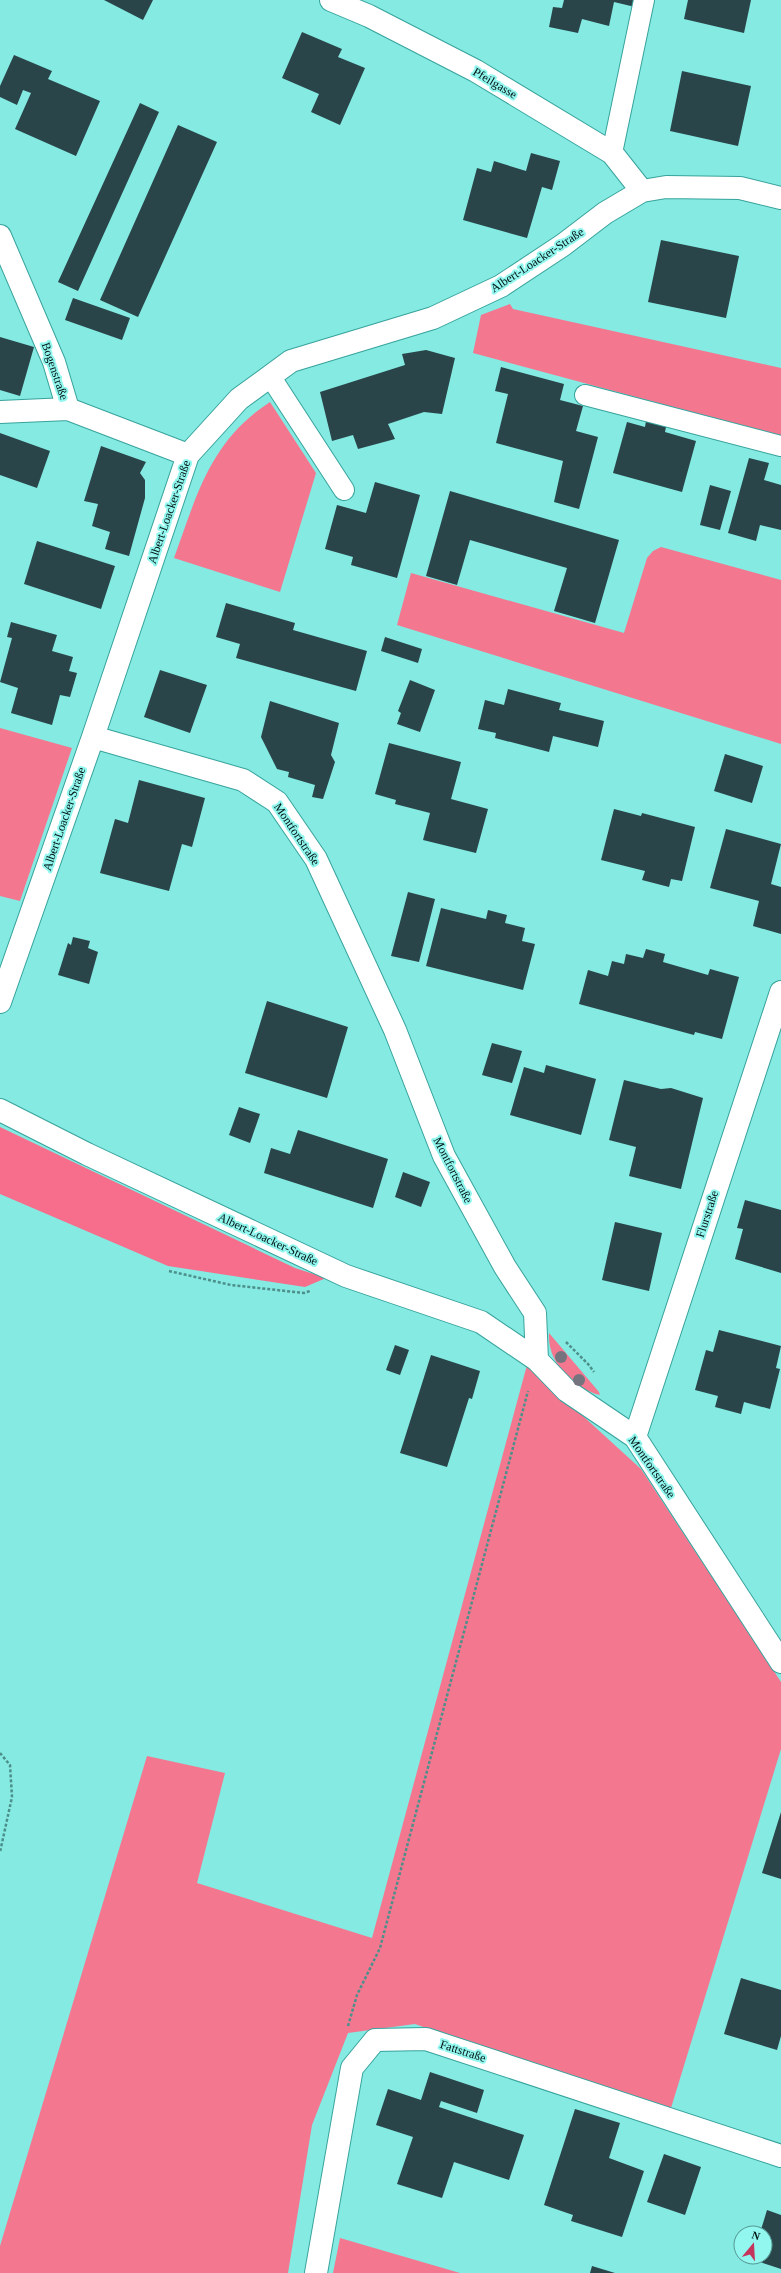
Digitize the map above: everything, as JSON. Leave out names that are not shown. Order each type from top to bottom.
[{"type":"street","name":"Pfeilgasse","points":[[331,0],[369,16],[476,71],[612,153],[642,191]]},
{"type":"street","name":"Albert-Loacker-Straße","points":[[0,1002],[93,737],[188,455],[239,399],[291,361],[433,318],[501,286],[563,245],[605,213],[642,191],[666,187],[740,188],[781,198]]},
{"type":"street","name":"Bogenstraße","points":[[0,236],[54,362],[68,409],[188,455]]},
{"type":"street","points":[[0,412],[68,409]]},
{"type":"street","name":"Montfortstraße","points":[[93,737],[243,780],[277,802],[316,859],[395,1030],[444,1156],[505,1268],[535,1313],[537,1360],[567,1391],[635,1437],[781,1662]]},
{"type":"street","name":"Flurstraße","points":[[635,1437],[781,992]]},
{"type":"street","name":"Albert-Loacker-Straße","points":[[0,1110],[87,1154],[346,1276],[481,1322],[537,1360]]},
{"type":"street","name":"Fattstraße","points":[[316,2273],[352,2068],[375,2040],[426,2039],[781,2156]]},
{"type":"lane","points":[[612,153],[644,0]]},
{"type":"lane","points":[[270,376],[344,490]]},
{"type":"lane","points":[[585,395],[781,446]]},
{"type":"path","points":[[169,1271],[231,1286],[304,1293],[330,1287],[346,1276]]},
{"type":"path","points":[[346,2032],[357,1995],[380,1948],[509,1458],[537,1360]]},
{"type":"path","points":[[0,1753],[10,1765],[12,1797],[0,1852]]},
{"type":"shaded area","points":[[510,304],[513,309],[781,368],[781,436],[473,353],[481,315]]},
{"type":"shaded area","points":[[270,402],[316,473],[280,592],[174,558],[199,491],[219,452],[233,434],[250,417]]},
{"type":"shaded area","points":[[661,547],[781,580],[781,744],[397,625],[411,573],[624,633],[647,558],[653,551]]},
{"type":"shaded area","points":[[0,728],[72,748],[20,901],[0,896]]},
{"type":"shaded area","points":[[0,1127],[295,1268],[326,1278],[305,1287],[168,1266],[0,1194]]},
{"type":"shaded area","points":[[549,1333],[600,1395],[590,1392],[571,1380],[557,1364],[552,1354]]},
{"type":"shaded area","points":[[527,1365],[641,1469],[781,1682],[781,1749],[671,2108],[483,2048],[415,2024],[348,2033],[312,2125],[288,2273],[0,2273],[0,2246],[147,1756],[225,1773],[197,1883],[372,1938]]},
{"type":"shaded area","points":[[340,2238],[460,2273],[333,2273]]},
{"type":"building","points":[[104,0],[153,0],[143,20]]},
{"type":"building","points":[[564,0],[636,0],[635,7],[614,2],[609,26],[582,19],[578,33],[549,27],[553,7],[562,8]]},
{"type":"building","points":[[688,0],[751,0],[744,33],[684,19]]},
{"type":"building","points":[[302,32],[342,49],[338,57],[365,68],[340,125],[311,112],[319,94],[282,78]]},
{"type":"building","points":[[14,55],[52,71],[48,79],[100,101],[76,156],[15,129],[31,93],[23,90],[17,105],[0,97],[0,86]]},
{"type":"building","points":[[682,71],[751,86],[738,146],[670,131]]},
{"type":"building","points":[[140,103],[159,112],[78,291],[58,282]]},
{"type":"building","points":[[178,125],[217,142],[138,317],[100,300]]},
{"type":"building","points":[[531,153],[560,161],[552,190],[542,187],[527,238],[463,220],[477,168],[491,172],[494,161],[526,171]]},
{"type":"building","points":[[661,240],[739,256],[726,318],[648,302]]},
{"type":"building","points":[[73,298],[130,318],[122,340],[65,320]]},
{"type":"building","points":[[0,337],[34,347],[20,396],[0,390]]},
{"type":"building","points":[[426,350],[455,358],[442,414],[424,412],[388,424],[395,439],[358,449],[353,435],[332,441],[320,392],[405,365],[402,354]]},
{"type":"building","points":[[501,367],[564,384],[560,400],[583,406],[576,431],[598,437],[579,509],[554,502],[563,461],[496,443],[508,394],[495,391]]},
{"type":"building","points":[[646,421],[666,427],[665,432],[696,441],[682,492],[613,473],[627,422],[645,427]]},
{"type":"building","points":[[0,433],[50,451],[37,488],[0,475]]},
{"type":"building","points":[[101,446],[146,462],[140,473],[145,480],[145,498],[129,556],[105,549],[110,532],[92,526],[98,504],[84,501]]},
{"type":"building","points":[[749,458],[769,463],[764,480],[781,485],[781,530],[760,525],[756,541],[728,533]]},
{"type":"building","points":[[375,482],[420,495],[397,578],[351,565],[353,557],[325,549],[337,505],[366,513]]},
{"type":"building","points":[[710,485],[731,491],[720,530],[700,525]]},
{"type":"building","points":[[450,491],[619,540],[595,623],[554,611],[567,568],[470,540],[457,585],[426,576]]},
{"type":"building","points":[[37,541],[115,566],[101,609],[24,584]]},
{"type":"building","points":[[226,603],[295,623],[293,630],[367,651],[356,691],[236,658],[240,644],[216,637]]},
{"type":"building","points":[[11,622],[57,635],[52,651],[73,657],[69,671],[77,673],[70,697],[60,695],[52,725],[11,713],[18,688],[0,682],[12,638],[7,637]]},
{"type":"building","points":[[385,637],[422,649],[418,663],[381,651]]},
{"type":"building","points":[[160,670],[207,685],[190,733],[144,717]]},
{"type":"building","points":[[410,680],[435,690],[420,732],[397,724],[401,713],[398,711]]},
{"type":"building","points":[[508,689],[561,703],[559,710],[604,721],[598,747],[553,736],[549,752],[495,738],[496,733],[478,729],[485,700],[504,705]]},
{"type":"building","points":[[270,701],[339,723],[331,755],[335,762],[323,799],[312,797],[315,785],[288,777],[289,772],[277,769],[261,737]]},
{"type":"building","points":[[389,743],[461,762],[451,799],[488,809],[476,853],[423,840],[430,813],[395,804],[396,800],[375,794]]},
{"type":"building","points":[[725,754],[763,766],[752,803],[714,791]]},
{"type":"building","points":[[139,780],[205,798],[192,847],[182,844],[169,891],[100,873],[115,819],[128,823]]},
{"type":"building","points":[[614,809],[641,816],[642,813],[695,827],[682,881],[671,879],[669,887],[642,880],[645,871],[601,860]]},
{"type":"building","points":[[726,829],[781,844],[771,884],[781,887],[781,934],[753,926],[759,901],[710,888]]},
{"type":"building","points":[[408,892],[435,899],[419,962],[391,956]]},
{"type":"building","points":[[441,908],[486,919],[488,910],[507,915],[505,923],[525,928],[522,941],[535,944],[523,990],[426,966]]},
{"type":"building","points":[[73,937],[90,941],[88,948],[98,952],[89,984],[58,975],[68,943],[71,945]]},
{"type":"building","points":[[646,949],[665,954],[663,962],[708,975],[710,969],[739,977],[722,1039],[695,1032],[694,1035],[579,1004],[588,970],[608,976],[612,961],[624,964],[626,954],[643,958]]},
{"type":"building","points":[[267,1001],[348,1027],[327,1098],[245,1073]]},
{"type":"building","points":[[492,1043],[522,1051],[512,1083],[482,1075]]},
{"type":"building","points":[[546,1065],[596,1079],[581,1135],[510,1115],[524,1067],[544,1073]]},
{"type":"building","points":[[624,1080],[661,1089],[671,1088],[703,1098],[681,1189],[629,1176],[636,1147],[609,1140]]},
{"type":"building","points":[[239,1107],[260,1114],[250,1143],[229,1135]]},
{"type":"building","points":[[298,1130],[388,1159],[373,1208],[264,1173],[271,1148],[290,1154]]},
{"type":"building","points":[[403,1172],[430,1182],[421,1207],[395,1197]]},
{"type":"building","points":[[745,1200],[781,1210],[781,1273],[735,1259],[743,1229],[737,1228]]},
{"type":"building","points":[[615,1222],[662,1233],[649,1291],[602,1280]]},
{"type":"building","points":[[719,1330],[781,1346],[776,1368],[780,1369],[770,1409],[744,1402],[741,1414],[715,1407],[718,1396],[695,1390],[706,1350],[713,1352]]},
{"type":"building","points":[[395,1345],[409,1350],[400,1375],[386,1370]]},
{"type":"building","points":[[431,1355],[480,1371],[472,1399],[469,1398],[447,1467],[400,1453]]},
{"type":"building","points":[[781,1812],[781,1879],[762,1873]]},
{"type":"building","points":[[741,1978],[781,1990],[781,2036],[777,2050],[724,2034]]},
{"type":"building","points":[[430,2072],[484,2090],[477,2113],[441,2101],[439,2107],[524,2135],[509,2180],[454,2162],[442,2198],[397,2184],[413,2137],[376,2125],[388,2089],[421,2100]]},
{"type":"building","points":[[575,2109],[620,2123],[609,2158],[644,2171],[622,2237],[571,2221],[573,2215],[544,2205]]},
{"type":"building","points":[[664,2154],[701,2167],[685,2215],[647,2202]]},
{"type":"building","points":[[767,2210],[781,2215],[781,2269],[769,2265],[773,2265],[773,2225],[762,2225]]},
{"type":"building","points":[[592,2266],[615,2273],[590,2273]]}]
